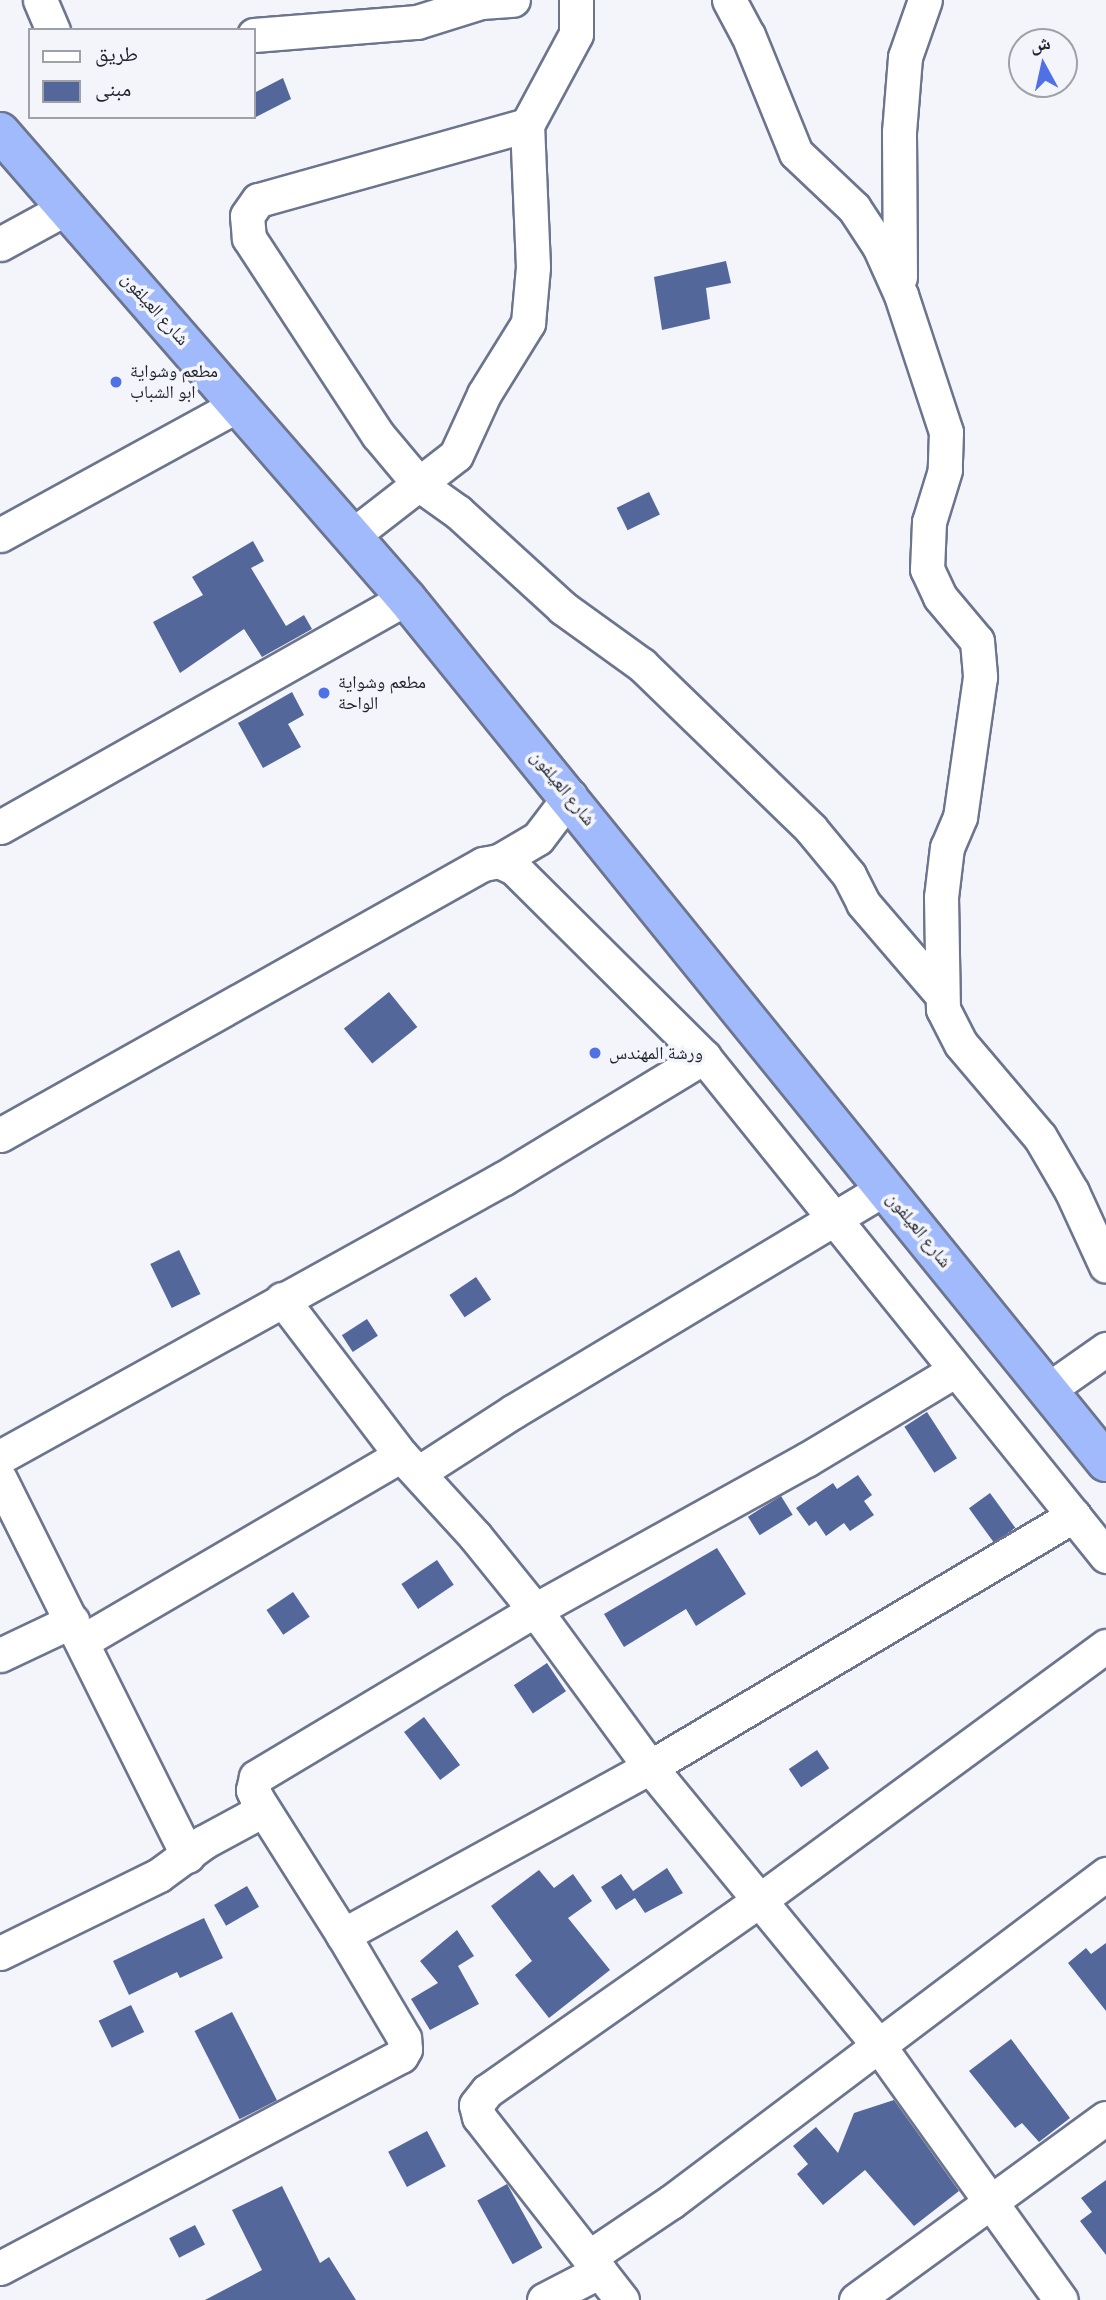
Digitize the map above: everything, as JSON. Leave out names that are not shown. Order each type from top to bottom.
[{"type":"highway","name":"شارع العيلفون","points":[[0,132],[353,534],[570,796],[1106,1462]]},
{"type":"street","points":[[40,0],[53,28]]},
{"type":"street","points":[[256,35],[417,22],[481,2],[513,0]]},
{"type":"street","points":[[353,534],[456,455],[484,394],[528,323],[533,267],[527,125],[576,34],[576,0]]},
{"type":"street","points":[[729,0],[748,35],[796,153],[853,208],[879,246],[901,295],[946,432],[945,470],[929,522],[927,569],[940,597],[977,640],[980,677],[960,817],[947,847],[941,897],[941,993]]},
{"type":"street","points":[[901,295],[898,132],[905,57],[925,0]]},
{"type":"street","points":[[527,125],[258,200],[247,216],[249,239],[378,435],[420,485],[458,512],[563,608],[642,665],[811,829],[849,876],[863,903],[941,993],[961,1044],[1028,1120],[1056,1163],[1106,1266]]},
{"type":"street","points":[[0,244],[66,208]]},
{"type":"street","points":[[0,535],[239,404]]},
{"type":"street","points":[[0,827],[406,598]]},
{"type":"street","points":[[0,1135],[483,864],[499,861],[538,838],[570,796]]},
{"type":"street","points":[[499,861],[514,868],[704,1057],[831,1220],[1106,1556]]},
{"type":"street","points":[[0,1457],[504,1178],[704,1057]]},
{"type":"street","points":[[0,1655],[77,1631],[410,1464],[885,1188]]},
{"type":"street","points":[[282,1299],[410,1464],[535,1610],[650,1767],[879,2046],[1061,2300]]},
{"type":"street","points":[[1049,1389],[1106,1349]]},
{"type":"street","points":[[0,2268],[401,2056],[404,2038],[263,1810],[253,1790],[257,1777],[535,1610],[806,1460],[954,1371]]},
{"type":"street","points":[[0,1479],[188,1856]]},
{"type":"street","points":[[343,1936],[650,1767],[1074,1515]]},
{"type":"street","points":[[622,2300],[478,2117],[476,2105],[487,2091],[760,1900],[1106,1646]]},
{"type":"street","points":[[0,1953],[159,1875],[263,1810]]},
{"type":"street","points":[[544,2300],[1106,1874]]},
{"type":"street","points":[[856,2300],[1106,2118]]},
{"type":"building","points":[[283,78],[291,99],[256,117],[256,92]]},
{"type":"building","points":[[726,261],[731,283],[706,288],[710,319],[662,330],[654,277]]},
{"type":"building","points":[[649,492],[660,514],[628,530],[617,508]]},
{"type":"building","points":[[253,541],[264,561],[251,568],[286,626],[304,615],[312,629],[262,657],[244,629],[180,673],[153,622],[203,595],[192,577]]},
{"type":"building","points":[[292,692],[304,715],[288,724],[301,747],[263,768],[238,723]]},
{"type":"building","points":[[389,992],[417,1027],[372,1063],[344,1029]]},
{"type":"building","points":[[179,1250],[200,1294],[172,1308],[150,1264]]},
{"type":"building","points":[[476,1277],[491,1299],[465,1317],[449,1295]]},
{"type":"building","points":[[367,1319],[378,1336],[353,1352],[342,1335]]},
{"type":"building","points":[[927,1412],[957,1458],[934,1473],[904,1427]]},
{"type":"building","points":[[858,1475],[872,1495],[864,1501],[874,1515],[850,1531],[844,1523],[826,1536],[816,1521],[809,1526],[796,1508],[833,1483],[837,1489]]},
{"type":"building","points":[[990,1493],[1015,1528],[994,1543],[969,1508]]},
{"type":"building","points":[[781,1496],[793,1515],[760,1535],[748,1517]]},
{"type":"building","points":[[717,1548],[746,1594],[696,1626],[686,1609],[624,1647],[604,1614]]},
{"type":"building","points":[[437,1560],[454,1585],[418,1609],[401,1584]]},
{"type":"building","points":[[293,1592],[310,1617],[283,1635],[266,1610]]},
{"type":"building","points":[[547,1663],[566,1691],[533,1714],[514,1685]]},
{"type":"building","points":[[424,1717],[460,1765],[440,1780],[404,1732]]},
{"type":"building","points":[[817,1750],[829,1768],[801,1787],[789,1769]]},
{"type":"building","points":[[667,1868],[683,1893],[645,1913],[635,1898],[616,1910],[601,1887],[621,1874],[633,1891]]},
{"type":"building","points":[[539,1870],[554,1888],[573,1874],[592,1901],[568,1918],[610,1970],[549,2018],[515,1975],[532,1961],[491,1906]]},
{"type":"building","points":[[247,1886],[259,1907],[226,1926],[214,1905]]},
{"type":"building","points":[[204,1918],[223,1958],[180,1978],[177,1972],[129,1995],[113,1961]]},
{"type":"building","points":[[457,1930],[474,1956],[458,1966],[479,2004],[430,2030],[411,1999],[438,1983],[420,1961]]},
{"type":"building","points":[[1106,1943],[1106,2011],[1068,1963],[1086,1948],[1091,1954]]},
{"type":"building","points":[[131,2005],[144,2032],[112,2048],[99,2021]]},
{"type":"building","points":[[232,2012],[277,2100],[240,2119],[195,2031]]},
{"type":"building","points":[[1011,2039],[1070,2118],[1039,2142],[1022,2123],[1015,2128],[969,2071]]},
{"type":"building","points":[[894,2100],[959,2191],[914,2226],[865,2170],[823,2205],[797,2174],[808,2164],[793,2146],[816,2127],[838,2153],[854,2113]]},
{"type":"building","points":[[427,2131],[446,2166],[407,2187],[388,2152]]},
{"type":"building","points":[[1106,2180],[1106,2255],[1080,2221],[1092,2212],[1081,2198]]},
{"type":"building","points":[[507,2184],[542,2248],[513,2264],[477,2200]]},
{"type":"building","points":[[282,2186],[320,2263],[329,2257],[356,2300],[205,2300],[262,2270],[232,2210]]},
{"type":"building","points":[[195,2225],[205,2245],[179,2258],[169,2238]]},
{"type":"place","name":"مطعم وشواية ابو الشباب","points":[[116,382]]},
{"type":"place","name":"مطعم وشواية الواحة","points":[[324,693]]},
{"type":"place","name":"ورشة المهندس","points":[[595,1053]]}]
